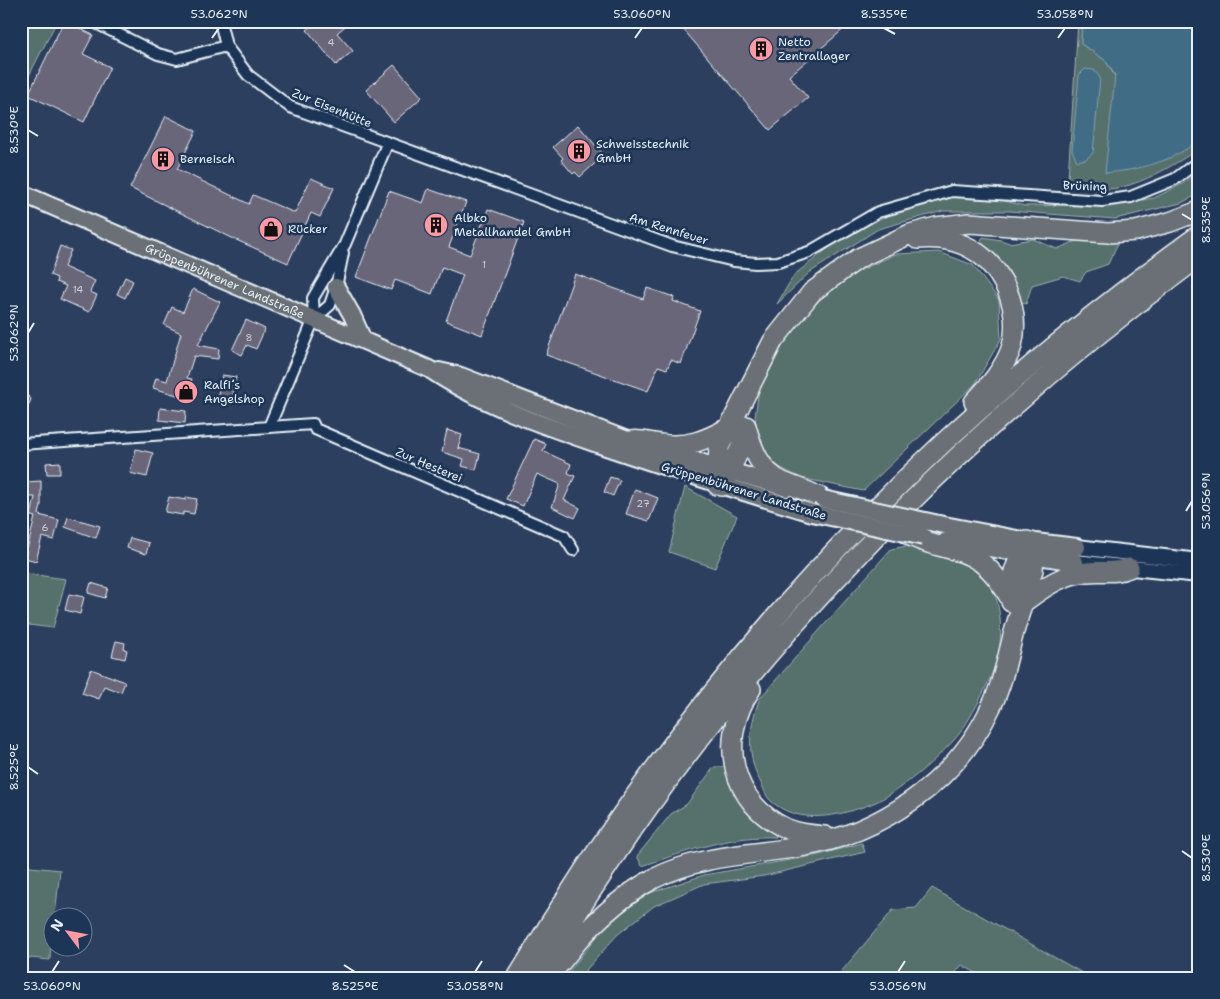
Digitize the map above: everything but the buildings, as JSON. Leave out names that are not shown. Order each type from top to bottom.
[{"type":"highway","points":[[722,478],[741,447],[737,427],[748,392],[772,341],[812,292],[837,272],[879,247],[936,226],[969,223],[1108,233],[1136,230],[1170,222],[1199,211]]},
{"type":"highway","points":[[517,978],[595,854],[686,726],[806,583],[942,444],[1072,331],[1129,286],[1199,235]]},
{"type":"highway","points":[[879,247],[935,238],[956,242],[971,249],[986,261],[1001,278],[1011,298],[1014,322],[1012,345],[1004,364],[975,401],[950,424],[942,444]]},
{"type":"highway","points":[[538,978],[573,921],[653,802],[705,732],[843,571],[943,470],[1113,321],[1199,257]]},
{"type":"highway","points":[[630,441],[639,439],[653,443],[682,446],[707,440],[737,427]]},
{"type":"highway","points":[[737,427],[756,457],[771,474],[782,482],[811,491],[817,506]]},
{"type":"highway","points":[[917,537],[957,550],[986,564],[1018,600]]},
{"type":"highway","points":[[546,978],[559,966],[600,916],[625,897],[654,879],[691,864],[722,856],[801,847],[866,827],[898,810],[923,792],[961,756],[992,707],[1009,658],[1014,633],[1018,600],[1014,571],[1028,548]]},
{"type":"highway","points":[[1018,600],[1063,577],[1087,572],[1120,572],[1129,568]]},
{"type":"highway","points":[[799,621],[795,636],[746,697],[733,731],[734,759],[741,787],[749,801],[762,814],[788,830],[804,834],[838,836]]},
{"type":"main road","name":"Grüppenbührener Landstraße","points":[[21,193],[314,318],[429,369],[458,388],[557,430],[917,537],[1076,554]]},
{"type":"main road","points":[[336,287],[363,340]]},
{"type":"main road","name":"Grüppenbührener Landstraße","points":[[429,369],[461,376],[722,478]]},
{"type":"main road","name":"Grüppenbührener Landstraße","points":[[817,506],[939,524],[1028,548]]},
{"type":"main road","points":[[1076,554],[1199,561]]},
{"type":"main road","points":[[1076,554],[1129,568],[1199,575]]},
{"type":"street","points":[[92,21],[158,54],[177,59],[226,46]]},
{"type":"street","name":"Zur Eisenhütte","points":[[220,21],[226,46],[248,75],[290,107],[386,144]]},
{"type":"street","points":[[269,426],[314,318],[314,298],[345,244],[386,144]]},
{"type":"street","name":"Am Rennfeuer","points":[[386,144],[672,246],[734,261],[756,263],[778,262],[809,252],[878,212],[952,191],[1051,197]]},
{"type":"street","name":"Brüning","points":[[1051,197],[1102,201],[1131,198],[1167,183],[1199,161]]},
{"type":"street","points":[[314,318],[330,305],[336,287],[345,244]]},
{"type":"street","name":"Zur Hesterei","points":[[21,444],[313,424],[315,429],[564,536],[573,550]]},
{"type":"green space","points":[[21,21],[57,21],[21,91]]},
{"type":"green space","points":[[1078,21],[1082,21],[1081,44],[1105,60],[1165,160],[1199,140],[1199,149],[1153,176],[1118,188],[1101,189],[1084,186],[1068,178]]},
{"type":"green space","points":[[1199,170],[1199,194],[1181,203],[1115,219],[1009,211],[943,211],[878,229],[809,273],[777,304],[794,275],[845,235],[885,213],[953,196],[996,199],[1025,206],[1119,204],[1154,198],[1184,183]]},
{"type":"green space","points":[[983,237],[1009,243],[1033,239],[1057,249],[1081,239],[1119,241],[1108,264],[1086,272],[1080,281],[1063,276],[1032,285],[1026,304],[1020,301],[1013,284],[999,263],[979,244]]},
{"type":"green space","points":[[939,252],[973,265],[999,300],[1001,339],[975,384],[863,491],[801,478],[775,465],[759,443],[755,417],[759,389],[791,330],[839,280],[896,254]]},
{"type":"green space","points":[[685,487],[737,516],[715,568],[669,552]]},
{"type":"green space","points":[[907,546],[952,558],[973,568],[982,574],[993,589],[1000,618],[1000,648],[986,687],[967,723],[955,739],[938,757],[892,793],[871,804],[833,815],[807,816],[794,814],[782,809],[768,798],[753,764],[750,742],[751,732],[760,698],[891,549]]},
{"type":"green space","points":[[21,573],[66,579],[53,628],[21,624]]},
{"type":"green space","points":[[714,767],[733,767],[777,830],[775,837],[758,837],[724,842],[691,850],[642,866],[637,856],[671,814],[687,804]]},
{"type":"green space","points":[[862,843],[865,852],[764,876],[704,884],[654,906],[617,935],[579,978],[564,978],[610,920],[650,893],[704,875],[819,855]]},
{"type":"green space","points":[[21,866],[60,870],[56,906],[42,906],[42,956],[50,956],[50,960],[21,957]]},
{"type":"green space","points":[[932,888],[1091,978],[985,978],[962,965],[951,978],[836,978],[893,910],[916,908]]},
{"type":"water","points":[[1082,21],[1199,21],[1199,140],[1178,154],[1155,164],[1105,173],[1115,75],[1105,60],[1081,44]]},
{"type":"water","points":[[1085,69],[1094,70],[1100,78],[1093,153],[1086,159],[1077,161],[1072,150],[1079,75]]},
{"type":"place","name":"Netto Zentrallager","points":[[761,49]]},
{"type":"place","name":"Schweisstechnik GmbH","points":[[579,151]]},
{"type":"place","name":"Berneisch","points":[[163,159]]},
{"type":"place","name":"Albko Metallhandel GmbH","points":[[436,225]]},
{"type":"place","name":"Rücker","points":[[271,229]]},
{"type":"place","name":"Ralfi´s Angelshop","points":[[186,392]]}]
